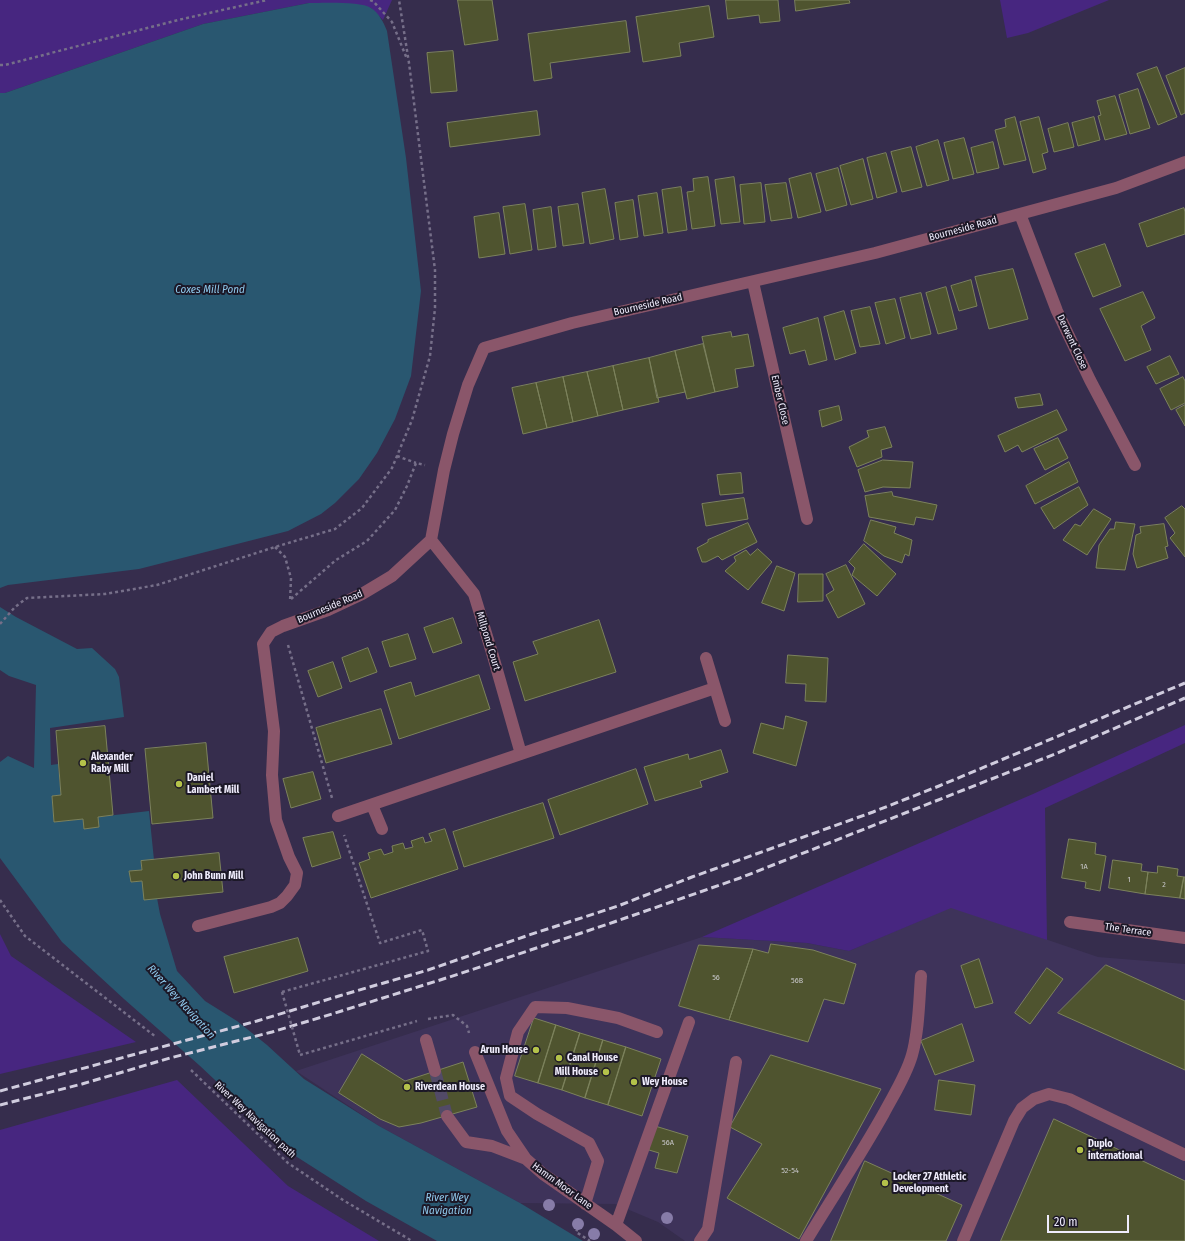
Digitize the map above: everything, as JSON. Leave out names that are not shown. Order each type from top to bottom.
[{"type":"street","name":"Bourneside Road","points":[[198,926],[271,907],[280,903],[295,885],[296,873],[276,820],[272,775],[274,731],[263,644],[271,632],[283,626],[328,610],[362,594],[392,576],[431,540],[444,470],[453,434],[468,385],[484,348],[572,323],[875,253],[1116,188],[1185,162]]},
{"type":"street","name":"Derwent Close","points":[[1020,214],[1057,311],[1090,380],[1135,465]]},
{"type":"street","name":"Ember Close","points":[[753,282],[807,519]]},
{"type":"street","name":"Millpond Court","points":[[431,540],[474,594],[521,754]]},
{"type":"street","points":[[706,658],[725,721]]},
{"type":"street","points":[[338,816],[715,688]]},
{"type":"street","points":[[372,804],[382,829]]},
{"type":"street","name":"The Terrace","points":[[1070,922],[1185,938]]},
{"type":"street","points":[[806,1241],[875,1129],[901,1082],[908,1066],[915,1041],[921,976]]},
{"type":"street","points":[[585,1204],[598,1161],[589,1144],[568,1130],[537,1114],[510,1096],[506,1078],[518,1032],[535,1007],[567,1008],[611,1017],[657,1032]]},
{"type":"street","points":[[616,1225],[689,1022]]},
{"type":"street","points":[[426,1040],[435,1071]]},
{"type":"street","name":"Hamm Moor Lane","points":[[475,1052],[507,1131],[526,1159],[543,1174],[616,1225],[636,1241]]},
{"type":"street","points":[[700,1241],[708,1229],[736,1062]]},
{"type":"street","points":[[963,1241],[1014,1121],[1022,1108],[1034,1099],[1049,1094],[1069,1099],[1185,1156]]},
{"type":"street","points":[[448,1116],[466,1142],[492,1146],[526,1159]]},
{"type":"path","points":[[0,65],[5,65],[178,20],[266,0]]},
{"type":"path","points":[[370,0],[373,1],[392,22],[409,63]]},
{"type":"path","points":[[0,624],[15,607],[27,598],[105,594],[157,585],[335,529],[362,508],[392,468],[412,420],[430,356],[435,308],[435,270],[409,63],[399,0]]},
{"type":"path","points":[[397,456],[416,463],[444,470]]},
{"type":"path","points":[[290,599],[336,560],[367,541],[395,510],[416,463]]},
{"type":"path","points":[[275,547],[285,557],[291,578],[288,612],[283,626]]},
{"type":"path","points":[[0,900],[25,936],[156,1037]]},
{"type":"path","points":[[419,1020],[300,1055],[282,992],[428,951]]},
{"type":"path","points":[[426,1019],[453,1015],[467,1026],[475,1052]]},
{"type":"path","name":"River Wey Navigation path","points":[[191,1070],[288,1163],[343,1200],[412,1241]]},
{"type":"shaded area","points":[[0,0],[392,0],[383,20],[371,8],[309,3],[203,24],[5,93],[0,93]]},
{"type":"shaded area","points":[[1000,0],[1109,0],[1028,33],[1007,38]]},
{"type":"shaded area","points":[[1185,725],[1185,743],[1045,808],[1047,940],[951,908],[849,951],[807,943],[702,937],[1033,794]]},
{"type":"shaded area","points":[[951,907],[1098,957],[1185,964],[1185,1241],[685,1241],[658,1222],[615,1204],[520,1203],[379,1126],[296,1071],[702,937],[807,943],[849,951]]},
{"type":"shaded area","points":[[0,934],[11,956],[136,1042],[0,1074]]},
{"type":"shaded area","points":[[177,1080],[288,1186],[379,1241],[0,1241],[0,1130]]},
{"type":"water","name":"Coxes Mill Pond","points":[[309,3],[342,3],[366,6],[374,10],[379,15],[387,31],[406,158],[421,291],[411,376],[395,419],[377,453],[359,479],[335,503],[321,514],[288,531],[139,569],[8,585],[0,588],[0,93],[5,93],[203,24]]},
{"type":"water","name":"River Wey Navigation","points":[[0,607],[77,649],[92,648],[115,669],[119,677],[124,717],[50,728],[51,765],[58,764],[61,795],[52,796],[54,822],[83,819],[84,829],[99,827],[98,817],[149,811],[154,860],[141,861],[142,870],[130,871],[131,882],[142,881],[157,898],[160,914],[177,971],[205,1001],[237,1021],[267,1045],[304,1079],[379,1126],[520,1203],[583,1241],[437,1241],[366,1201],[297,1157],[199,1065],[62,942],[0,858],[0,762],[8,756],[34,768],[36,685],[9,676],[0,670]]},
{"type":"building","points":[[458,0],[492,0],[498,40],[465,45]]},
{"type":"building","points":[[726,0],[778,0],[780,21],[760,23],[759,15],[728,19]]},
{"type":"building","points":[[795,0],[849,0],[850,3],[796,11]]},
{"type":"building","points":[[709,6],[714,37],[679,43],[681,56],[643,62],[636,17]]},
{"type":"building","points":[[626,21],[630,52],[550,63],[552,78],[534,81],[528,34]]},
{"type":"building","points":[[453,51],[457,91],[431,93],[427,53]]},
{"type":"building","points":[[1157,67],[1177,117],[1158,125],[1137,74]]},
{"type":"building","points":[[1185,68],[1185,113],[1181,115],[1166,76]]},
{"type":"building","points":[[1138,89],[1150,128],[1130,134],[1119,95]]},
{"type":"building","points":[[1115,96],[1127,134],[1105,140],[1098,116],[1101,115],[1097,101]]},
{"type":"building","points":[[537,111],[540,135],[450,147],[447,123]]},
{"type":"building","points":[[1015,117],[1026,160],[1004,165],[995,130],[1006,127],[1005,120]]},
{"type":"building","points":[[1039,117],[1048,152],[1042,154],[1046,169],[1033,173],[1020,122]]},
{"type":"building","points":[[1094,117],[1100,140],[1078,146],[1072,123]]},
{"type":"building","points":[[1068,123],[1074,147],[1054,152],[1048,129]]},
{"type":"building","points":[[964,138],[974,174],[953,179],[944,143]]},
{"type":"building","points":[[938,140],[949,180],[927,186],[916,147]]},
{"type":"building","points":[[993,142],[999,168],[977,173],[971,148]]},
{"type":"building","points":[[911,147],[922,187],[902,192],[891,152]]},
{"type":"building","points":[[886,153],[897,192],[877,198],[867,158]]},
{"type":"building","points":[[863,159],[873,199],[851,205],[840,166]]},
{"type":"building","points":[[838,168],[847,205],[826,211],[816,174]]},
{"type":"building","points":[[811,173],[821,212],[798,218],[789,179]]},
{"type":"building","points":[[708,177],[715,226],[692,229],[687,192],[694,191],[693,179]]},
{"type":"building","points":[[734,177],[740,222],[721,224],[715,180]]},
{"type":"building","points":[[761,183],[765,222],[744,224],[740,185]]},
{"type":"building","points":[[786,183],[792,218],[771,221],[765,185]]},
{"type":"building","points":[[681,187],[687,230],[668,233],[662,190]]},
{"type":"building","points":[[605,189],[614,239],[590,244],[582,193]]},
{"type":"building","points":[[657,193],[663,233],[644,236],[638,196]]},
{"type":"building","points":[[633,200],[638,237],[620,240],[615,203]]},
{"type":"building","points":[[525,204],[532,250],[510,254],[503,207]]},
{"type":"building","points":[[578,204],[584,243],[563,246],[558,207]]},
{"type":"building","points":[[551,207],[556,247],[538,250],[533,210]]},
{"type":"building","points":[[1184,208],[1185,234],[1147,247],[1139,224]]},
{"type":"building","points":[[499,213],[505,254],[479,258],[474,217]]},
{"type":"building","points":[[1105,244],[1121,286],[1093,297],[1075,254]]},
{"type":"building","points":[[1013,269],[1028,319],[989,329],[975,277]]},
{"type":"building","points":[[971,280],[977,306],[959,311],[951,286]]},
{"type":"building","points":[[946,287],[957,329],[938,334],[926,293]]},
{"type":"building","points":[[1143,292],[1155,318],[1141,326],[1151,350],[1125,361],[1100,309]]},
{"type":"building","points":[[921,293],[931,334],[911,339],[900,298]]},
{"type":"building","points":[[895,299],[905,338],[886,344],[875,303]]},
{"type":"building","points":[[870,307],[880,344],[860,347],[851,311]]},
{"type":"building","points":[[844,311],[856,353],[835,360],[824,317]]},
{"type":"building","points":[[818,318],[827,360],[809,365],[805,350],[790,354],[783,328]]},
{"type":"building","points":[[731,332],[732,337],[748,334],[754,366],[735,369],[738,387],[715,392],[702,337]]},
{"type":"building","points":[[703,344],[715,392],[687,399],[675,351]]},
{"type":"building","points":[[675,351],[685,392],[657,398],[649,358]]},
{"type":"building","points":[[1170,356],[1179,374],[1156,384],[1147,367]]},
{"type":"building","points":[[649,358],[659,402],[623,410],[613,366]]},
{"type":"building","points":[[613,366],[623,410],[598,416],[587,372]]},
{"type":"building","points":[[587,372],[598,416],[573,422],[563,377]]},
{"type":"building","points":[[563,377],[573,422],[547,428],[536,383]]},
{"type":"building","points":[[1183,377],[1185,381],[1185,403],[1171,410],[1160,389]]},
{"type":"building","points":[[536,383],[547,428],[523,434],[512,388]]},
{"type":"building","points":[[1040,394],[1043,405],[1018,408],[1015,398]]},
{"type":"building","points":[[1185,405],[1185,426],[1176,410]]},
{"type":"building","points":[[839,406],[842,420],[822,427],[819,411]]},
{"type":"building","points":[[1057,410],[1067,430],[1022,452],[1018,445],[1005,452],[998,436]]},
{"type":"building","points":[[885,427],[892,447],[881,450],[882,457],[857,467],[849,447],[869,437],[867,431]]},
{"type":"building","points":[[1058,438],[1068,458],[1045,470],[1034,449]]},
{"type":"building","points":[[883,460],[913,462],[910,488],[883,487],[865,492],[858,470]]},
{"type":"building","points":[[1069,462],[1078,482],[1035,504],[1026,486]]},
{"type":"building","points":[[741,473],[743,493],[720,495],[717,475]]},
{"type":"building","points":[[1079,487],[1088,505],[1054,529],[1041,508]]},
{"type":"building","points":[[892,492],[893,496],[937,505],[933,520],[916,517],[914,525],[869,517],[865,496]]},
{"type":"building","points":[[744,498],[748,519],[706,526],[702,504]]},
{"type":"building","points":[[1182,506],[1185,509],[1185,557],[1170,538],[1175,533],[1165,518]]},
{"type":"building","points":[[1094,509],[1111,519],[1087,555],[1063,540],[1075,524],[1080,526]]},
{"type":"building","points":[[871,520],[896,527],[894,533],[912,540],[909,556],[905,554],[902,563],[884,556],[864,541]]},
{"type":"building","points":[[1116,522],[1135,524],[1125,570],[1096,568],[1099,545],[1110,529],[1114,529]]},
{"type":"building","points":[[748,523],[757,542],[722,560],[718,556],[706,562],[702,562],[697,548],[708,542],[708,540]]},
{"type":"building","points":[[1164,524],[1168,546],[1165,547],[1168,558],[1137,568],[1133,554],[1136,535],[1141,533],[1140,527]]},
{"type":"building","points":[[864,544],[896,574],[877,596],[852,575],[855,568],[849,562]]},
{"type":"building","points":[[758,549],[772,562],[748,590],[725,571],[736,561],[734,557],[746,550],[750,555]]},
{"type":"building","points":[[846,565],[865,604],[838,618],[826,595],[834,590],[826,574]]},
{"type":"building","points":[[777,566],[795,573],[784,611],[762,603]]},
{"type":"building","points":[[799,574],[823,574],[823,601],[798,602]]},
{"type":"building","points":[[453,618],[462,643],[433,653],[424,628]]},
{"type":"building","points":[[599,620],[616,672],[525,701],[513,662],[538,654],[533,642]]},
{"type":"building","points":[[408,634],[416,659],[390,667],[382,642]]},
{"type":"building","points":[[368,648],[377,672],[350,682],[342,658]]},
{"type":"building","points":[[788,655],[828,658],[826,702],[805,701],[806,684],[786,683]]},
{"type":"building","points":[[333,662],[342,688],[318,697],[308,671]]},
{"type":"building","points":[[479,675],[490,709],[399,739],[384,691],[411,682],[415,696]]},
{"type":"building","points":[[381,709],[392,744],[326,763],[316,728]]},
{"type":"building","points":[[786,716],[807,722],[796,766],[753,753],[761,723],[783,729]]},
{"type":"building","name":"Alexander Raby Mill","points":[[105,726],[113,815],[98,817],[99,827],[84,829],[83,819],[54,822],[52,796],[61,795],[56,731]]},
{"type":"building","name":"Daniel Lambert Mill","points":[[206,743],[213,818],[152,824],[145,749]]},
{"type":"building","points":[[721,750],[728,772],[700,781],[702,787],[655,801],[644,767],[688,754],[689,759]]},
{"type":"building","points":[[636,769],[648,804],[560,835],[548,800]]},
{"type":"building","points":[[313,772],[321,799],[291,808],[283,779]]},
{"type":"building","points":[[543,803],[554,838],[464,867],[453,832]]},
{"type":"building","points":[[445,829],[458,869],[371,898],[359,863],[370,859],[368,853],[381,849],[384,855],[393,852],[392,846],[403,843],[405,849],[413,847],[411,841],[423,837],[425,843],[432,841],[429,834]]},
{"type":"building","points":[[333,832],[341,858],[312,867],[303,838]]},
{"type":"building","points":[[1069,839],[1096,843],[1095,854],[1106,856],[1100,891],[1085,888],[1086,882],[1062,878]]},
{"type":"building","name":"John Bunn Mill","points":[[219,853],[223,892],[144,900],[142,881],[131,882],[129,871],[142,870],[141,861]]},
{"type":"building","points":[[1113,860],[1142,864],[1141,871],[1148,872],[1145,894],[1109,888]]},
{"type":"building","points":[[1158,866],[1178,869],[1177,876],[1184,877],[1180,898],[1145,894],[1148,872],[1157,873]]},
{"type":"building","points":[[1185,877],[1185,899],[1180,898]]},
{"type":"building","points":[[298,938],[308,971],[234,993],[224,957]]},
{"type":"building","points":[[771,944],[813,950],[856,964],[844,1004],[824,999],[808,1042],[729,1020],[753,949],[768,953]]},
{"type":"building","points":[[699,945],[753,949],[729,1020],[679,1006]]},
{"type":"building","points":[[979,959],[993,1003],[975,1008],[961,966]]},
{"type":"building","points":[[1106,965],[1185,1001],[1185,1070],[1058,1013]]},
{"type":"building","points":[[1047,968],[1063,979],[1030,1024],[1015,1013]]},
{"type":"building","name":"Arun House","points":[[534,1018],[556,1025],[538,1083],[515,1076]]},
{"type":"building","points":[[962,1024],[974,1061],[935,1075],[921,1041]]},
{"type":"building","name":"Canal House","points":[[556,1025],[580,1033],[562,1090],[538,1083]]},
{"type":"building","points":[[580,1033],[603,1040],[585,1098],[562,1090]]},
{"type":"building","name":"Mill House","points":[[603,1040],[626,1047],[608,1105],[585,1098]]},
{"type":"building","name":"Wey House","points":[[626,1047],[661,1059],[642,1116],[608,1105]]},
{"type":"building","name":"Riverdean House","points":[[362,1054],[405,1081],[463,1062],[477,1107],[421,1123],[399,1127],[380,1119],[339,1093]]},
{"type":"building","points":[[771,1055],[881,1089],[799,1239],[727,1198],[762,1144],[730,1127]]},
{"type":"building","points":[[939,1080],[975,1085],[971,1115],[935,1110]]},
{"type":"building","name":"Duplo international","points":[[1054,1119],[1185,1181],[1185,1241],[1001,1241]]},
{"type":"building","points":[[655,1126],[688,1136],[677,1173],[655,1168],[659,1153],[649,1150]]},
{"type":"building","name":"Locker 27 Athletic Development","points":[[865,1161],[962,1205],[946,1241],[831,1241]]},
{"type":"tunnel","points":[[435,1071],[447,1116]]},
{"type":"railway","points":[[0,1091],[257,1021],[428,970],[618,906],[692,877],[873,812],[1185,683]]},
{"type":"railway","points":[[0,1105],[82,1084],[170,1058],[272,1032],[459,974],[614,922],[740,878],[1055,754],[1185,698]]},
{"type":"place","name":"Alexander Raby Mill","points":[[83,763]]},
{"type":"place","name":"Daniel Lambert Mill","points":[[179,784]]},
{"type":"place","name":"John Bunn Mill","points":[[176,876]]},
{"type":"place","name":"Arun House","points":[[536,1050]]},
{"type":"place","name":"Canal House","points":[[559,1058]]},
{"type":"place","name":"Mill House","points":[[606,1072]]},
{"type":"place","name":"Wey House","points":[[634,1082]]},
{"type":"place","name":"Riverdean House","points":[[407,1087]]},
{"type":"place","name":"Duplo international","points":[[1080,1150]]},
{"type":"place","name":"Locker 27 Athletic Development","points":[[885,1183]]}]
